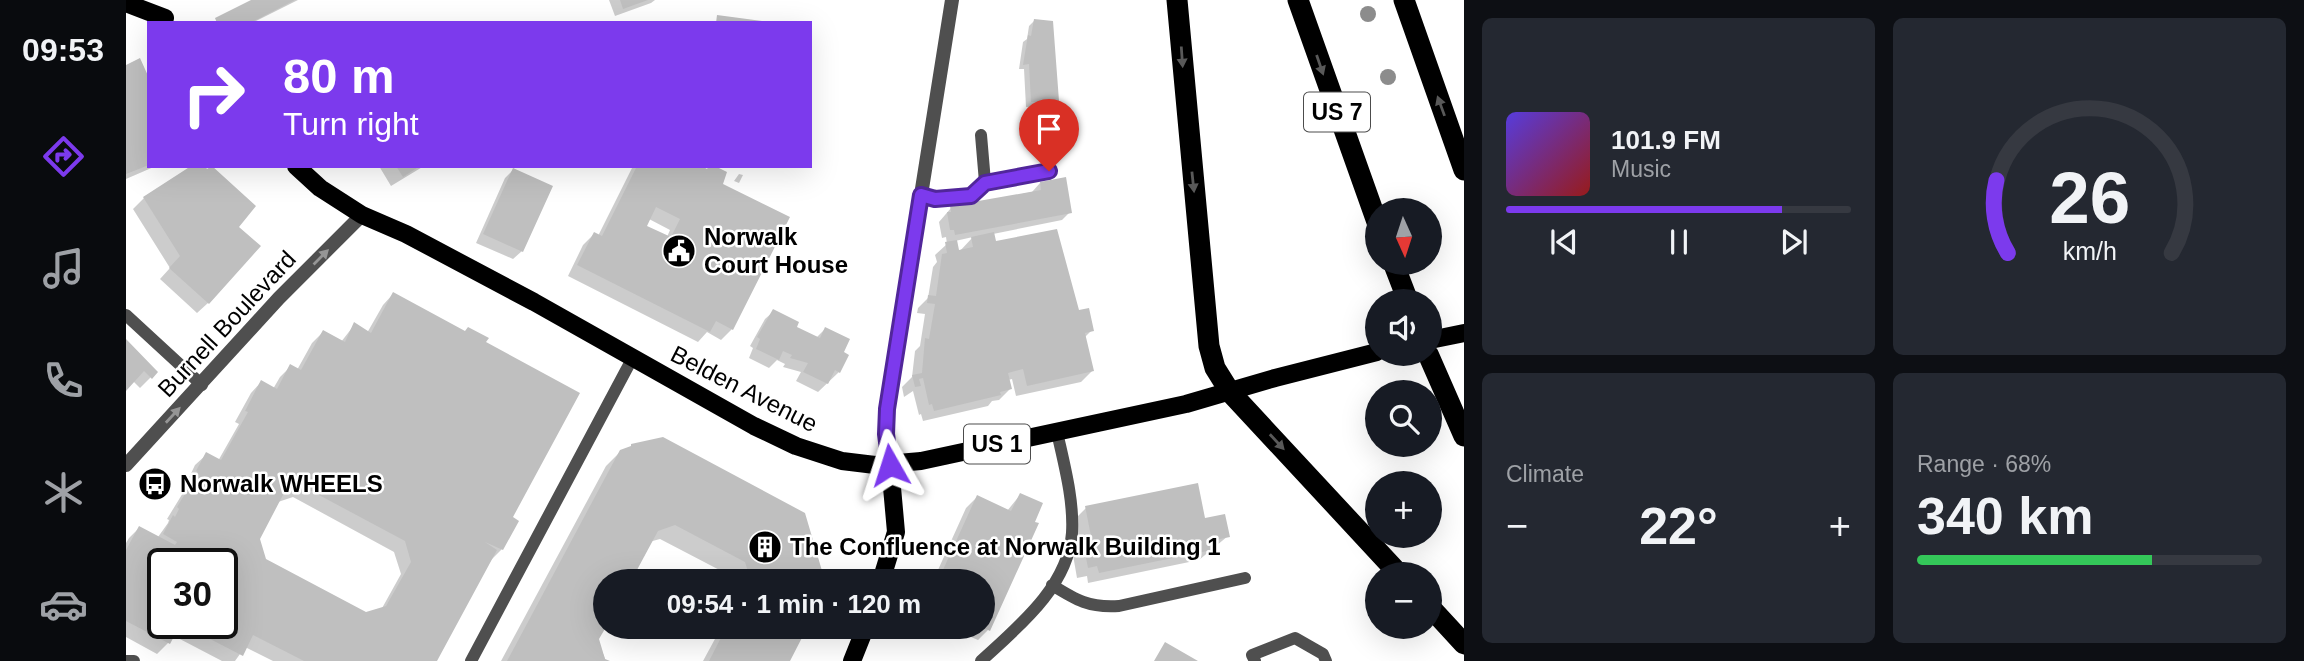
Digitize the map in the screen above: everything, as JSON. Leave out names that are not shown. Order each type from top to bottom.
[{"type":"highway","points":[[1177,0],[1209,346],[1215,368],[1230,392],[1388,562]]},
{"type":"highway","name":"US 7","points":[[1298,0],[1368,198]]},
{"type":"highway","points":[[1404,0],[1464,170]]},
{"type":"highway","points":[[1433,366],[1464,436]]},
{"type":"highway","points":[[1442,620],[1464,645]]},
{"type":"main road","points":[[156,0],[167,20]]},
{"type":"main road","points":[[126,3],[167,20]]},
{"type":"main road","name":"Belden Avenue","points":[[298,168],[320,188],[362,215],[434,249],[561,317],[754,426],[796,446],[842,461],[890,465],[921,461],[1186,404],[1365,355]]},
{"type":"main road","points":[[1442,338],[1464,333]]},
{"type":"main road","points":[[885,569],[896,532],[890,465]]},
{"type":"main road","points":[[852,661],[861,639]]},
{"type":"street","points":[[890,465],[886,434],[887,409],[952,0]]},
{"type":"street","name":"Burnell Boulevard","points":[[126,465],[279,298],[362,215]]},
{"type":"lane","points":[[921,195],[935,199],[971,196],[985,183],[1049,171],[1044,128]]},
{"type":"lane","points":[[981,135],[985,183]]},
{"type":"lane","points":[[126,315],[202,385]]},
{"type":"lane","points":[[471,661],[632,359]]},
{"type":"lane","points":[[981,661],[1045,598],[1066,558],[1072,530],[1057,432]]},
{"type":"lane","points":[[1052,585],[1077,601],[1099,607],[1119,606],[1245,578]]},
{"type":"lane","points":[[1255,661],[1252,655],[1295,638],[1323,654],[1326,661]]},
{"type":"lane","points":[[126,661],[134,661]]},
{"type":"building","points":[[251,0],[295,0],[254,21],[216,21],[215,18]]},
{"type":"building","points":[[620,0],[648,0],[623,9]]},
{"type":"building","points":[[717,15],[762,21],[716,21]]},
{"type":"building","points":[[1034,19],[1053,21],[1059,101],[1031,102],[1029,64],[1023,65],[1028,35],[1031,36]]},
{"type":"building","points":[[140,58],[147,74],[147,166],[126,174],[126,65]]},
{"type":"building","points":[[188,168],[214,168],[256,206],[239,227],[261,246],[209,304],[169,268],[180,256],[143,197]]},
{"type":"building","points":[[397,168],[417,168],[403,177]]},
{"type":"building","points":[[513,168],[553,186],[523,252],[483,234]]},
{"type":"building","name":"Norwalk Court House","points":[[636,168],[719,168],[727,172],[723,184],[790,217],[733,330],[716,321],[710,332],[577,265],[594,232],[602,236]],"holes":[[[656,207],[680,219],[671,237],[647,226]]]},
{"type":"building","points":[[1066,177],[1072,213],[955,235],[954,230],[950,230],[947,212],[951,212],[950,206],[1041,190],[1040,182]]},
{"type":"building","points":[[1057,229],[1079,310],[1089,308],[1094,331],[1085,333],[1094,371],[1027,386],[1023,369],[1008,373],[1012,389],[1000,392],[1001,395],[934,411],[932,404],[929,405],[923,378],[919,379],[921,386],[915,387],[912,375],[922,373],[925,338],[929,339],[935,304],[927,303],[928,295],[936,296],[942,254],[947,253],[945,242],[957,240],[959,250],[973,247],[971,237],[994,232],[996,241]]},
{"type":"building","points":[[393,292],[465,331],[468,327],[489,338],[486,342],[580,393],[513,517],[519,521],[503,550],[485,542],[497,550],[437,661],[304,661],[253,635],[243,656],[210,639],[238,639],[238,548],[147,548],[147,632],[126,621],[126,550],[139,526],[175,545],[177,542],[163,534],[173,515],[175,517],[179,509],[177,507],[198,472],[196,471],[206,452],[221,460],[248,412],[245,411],[261,380],[277,389],[290,364],[301,370],[323,330],[345,342],[354,322],[371,333]],"holes":[[[304,487],[405,541],[411,562],[386,606],[366,612],[266,559],[260,539],[284,493]]]},
{"type":"building","points":[[773,309],[799,322],[797,327],[820,338],[825,327],[850,339],[844,352],[849,355],[840,373],[835,370],[828,384],[803,372],[808,363],[790,358],[792,355],[783,351],[779,360],[756,349],[760,339],[757,337]]},
{"type":"building","points":[[126,339],[158,372],[152,379],[144,371],[126,391]]},
{"type":"building","name":"The Confluence at Norwalk Building 1","points":[[663,437],[805,513],[821,569],[747,569],[745,562],[675,525],[658,531],[637,569],[593,569],[593,639],[599,639],[605,659],[610,661],[507,661],[620,450],[631,444]]},
{"type":"building","points":[[1198,483],[1205,518],[1225,514],[1230,537],[1210,541],[1212,550],[1099,573],[1097,566],[1088,568],[1083,543],[1092,541],[1085,506]]},
{"type":"building","points":[[1020,493],[1043,503],[1035,522],[1039,523],[995,620],[995,569],[943,569],[977,495],[1011,511]]},
{"type":"building","name":"The Confluence at Norwalk Building 1","points":[[720,639],[801,639],[790,661],[709,661]]},
{"type":"building","points":[[1165,642],[1198,661],[1154,661]]},
{"type":"place","name":"Norwalk Court House","points":[[679,251]]},
{"type":"place","name":"Norwalk WHEELS","points":[[155,484]]},
{"type":"place","name":"The Confluence at Norwalk Building 1","points":[[765,547]]},
{"type":"route","points":[[890,465],[886,434],[887,409],[921,195],[935,199],[971,196],[985,183],[1049,171]]}]
